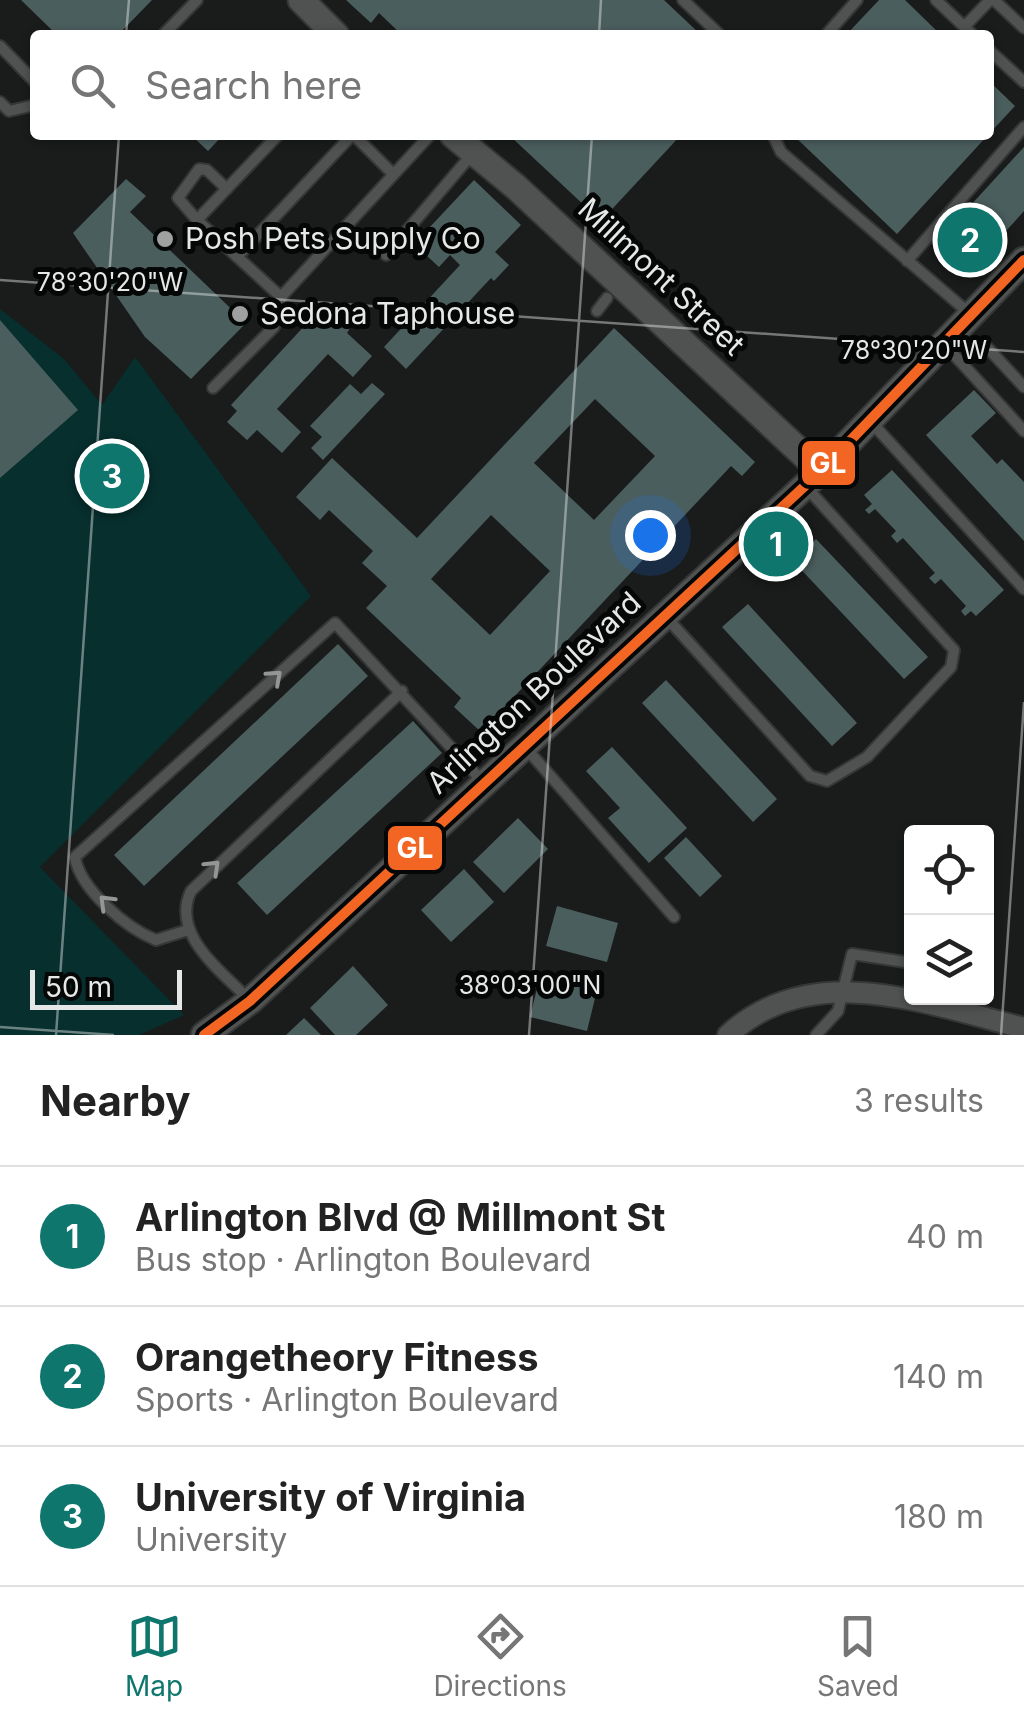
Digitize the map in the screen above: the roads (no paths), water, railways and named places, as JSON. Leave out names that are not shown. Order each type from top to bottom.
[{"type":"street","points":[[301,0],[331,30]]},
{"type":"street","name":"Millmont Street","points":[[458,140],[813,479]]},
{"type":"street","name":"Arlington Boulevard","points":[[204,1035],[250,1000],[813,479],[1024,260]]},
{"type":"street","points":[[728,1035],[762,1009],[821,990],[904,999]]},
{"type":"street","points":[[929,1005],[1024,1028]]},
{"type":"lane","points":[[168,30],[198,0]]},
{"type":"lane","points":[[684,0],[715,30]]},
{"type":"lane","points":[[830,30],[857,0]]},
{"type":"lane","points":[[936,0],[968,30]]},
{"type":"lane","points":[[970,30],[992,0],[1024,28]]},
{"type":"lane","points":[[0,46],[30,77]]},
{"type":"lane","points":[[994,55],[1024,82]]},
{"type":"lane","points":[[0,102],[9,111],[30,106]]},
{"type":"lane","points":[[907,260],[1024,127]]},
{"type":"lane","points":[[197,220],[273,140]]},
{"type":"lane","points":[[237,257],[348,140]]},
{"type":"lane","points":[[358,140],[393,174]]},
{"type":"lane","points":[[213,388],[274,327],[281,298],[425,140]]},
{"type":"lane","points":[[776,140],[782,152],[973,317]]},
{"type":"lane","points":[[386,255],[474,152]]},
{"type":"lane","points":[[227,189],[207,170],[199,169],[178,198],[281,298]]},
{"type":"lane","points":[[596,311],[607,298]]},
{"type":"lane","points":[[946,345],[1024,431]]},
{"type":"lane","points":[[986,345],[1024,387]]},
{"type":"lane","points":[[870,422],[1024,589]]},
{"type":"lane","points":[[665,616],[810,776],[827,781],[867,757],[951,667],[954,650],[813,479]]},
{"type":"lane","points":[[188,930],[156,940],[139,934],[78,872],[75,857],[336,623],[484,784]]},
{"type":"lane","points":[[250,1000],[188,930],[186,901],[206,874],[402,691]]},
{"type":"lane","points":[[525,746],[674,918]]},
{"type":"lane","points":[[816,1035],[831,1023],[846,992],[852,954],[904,962]]},
{"type":"place","name":"Posh Pets Supply Co","points":[[165,239]]},
{"type":"place","name":"Orangetheory Fitness","points":[[970,240]]},
{"type":"place","name":"Sedona Taphouse","points":[[240,314]]},
{"type":"place","name":"University of Virginia","points":[[112,476]]},
{"type":"place","name":"Arlington Blvd @ Millmont St","points":[[776,544]]}]
